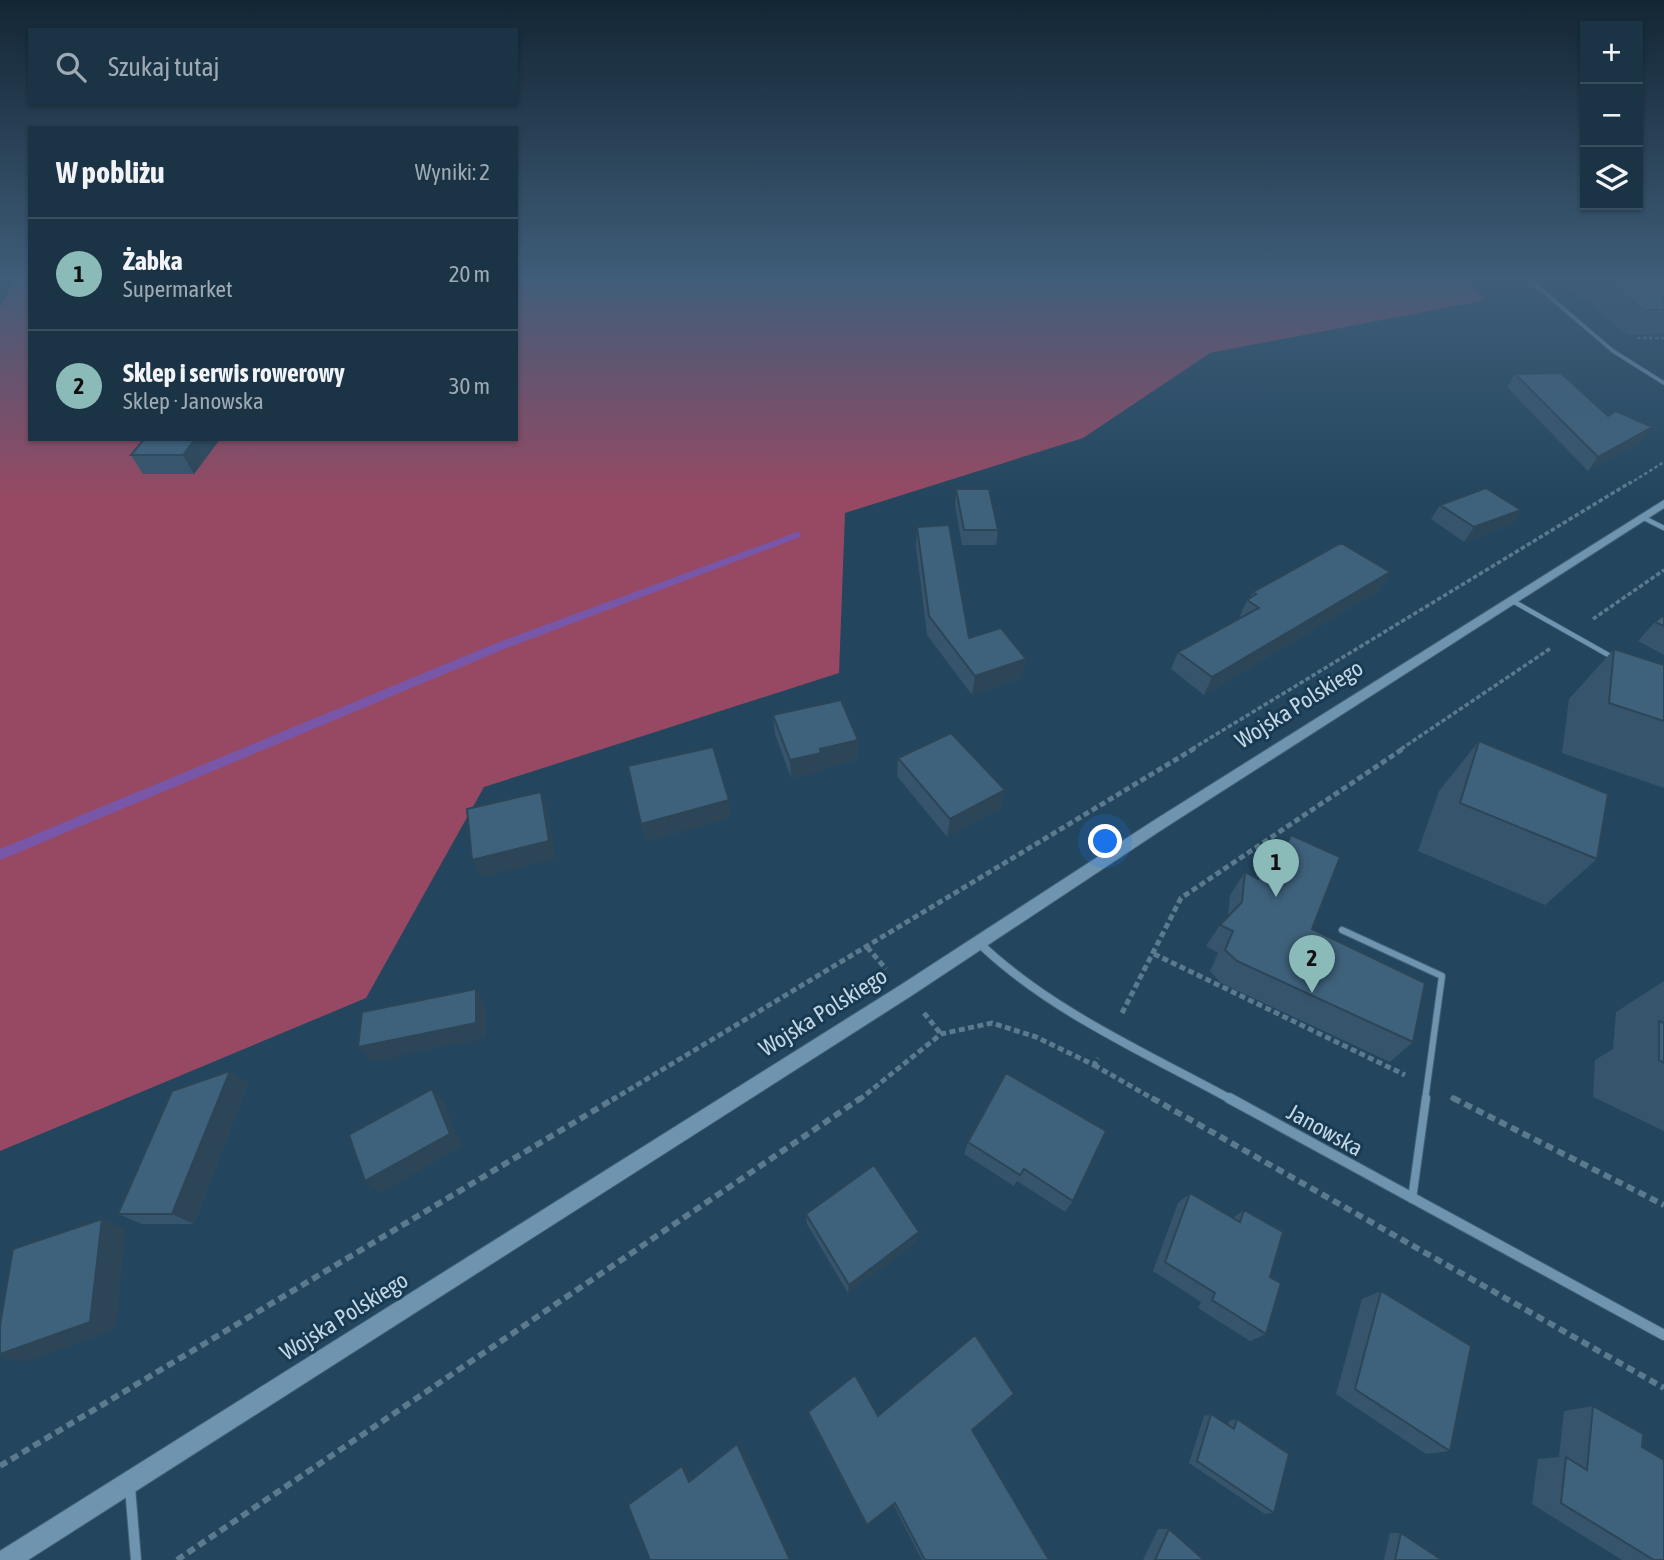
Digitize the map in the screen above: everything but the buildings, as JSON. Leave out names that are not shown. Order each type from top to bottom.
[{"type":"main road","name":"Wojska Polskiego","points":[[7,1560],[979,943],[1664,503]]},
{"type":"street","name":"Janowska","points":[[979,943],[1005,968],[1073,1013],[1664,1335]]},
{"type":"street","points":[[129,1484],[136,1560]]},
{"type":"lane","points":[[1617,354],[1664,383]]},
{"type":"lane","points":[[1642,517],[1664,528]]},
{"type":"lane","points":[[1511,600],[1618,660]]},
{"type":"lane","points":[[1342,930],[1442,976],[1412,1199]]},
{"type":"path","points":[[0,1466],[879,939],[1664,462]]},
{"type":"path","points":[[1094,1065],[1181,898],[1664,570]]},
{"type":"path","points":[[177,1560],[860,1099],[941,1034],[992,1023],[1037,1037],[1094,1065],[1664,1388]]},
{"type":"shaded area","points":[[0,354],[28,354],[28,441],[518,441],[518,354],[1209,354],[1083,438],[845,513],[839,673],[484,787],[366,998],[0,1151]]},
{"type":"waterway","points":[[0,855],[498,647],[797,535]]},
{"type":"place","name":"Żabka","points":[[1276,897]]},
{"type":"place","name":"Sklep i serwis rowerowy","points":[[1312,993]]}]
